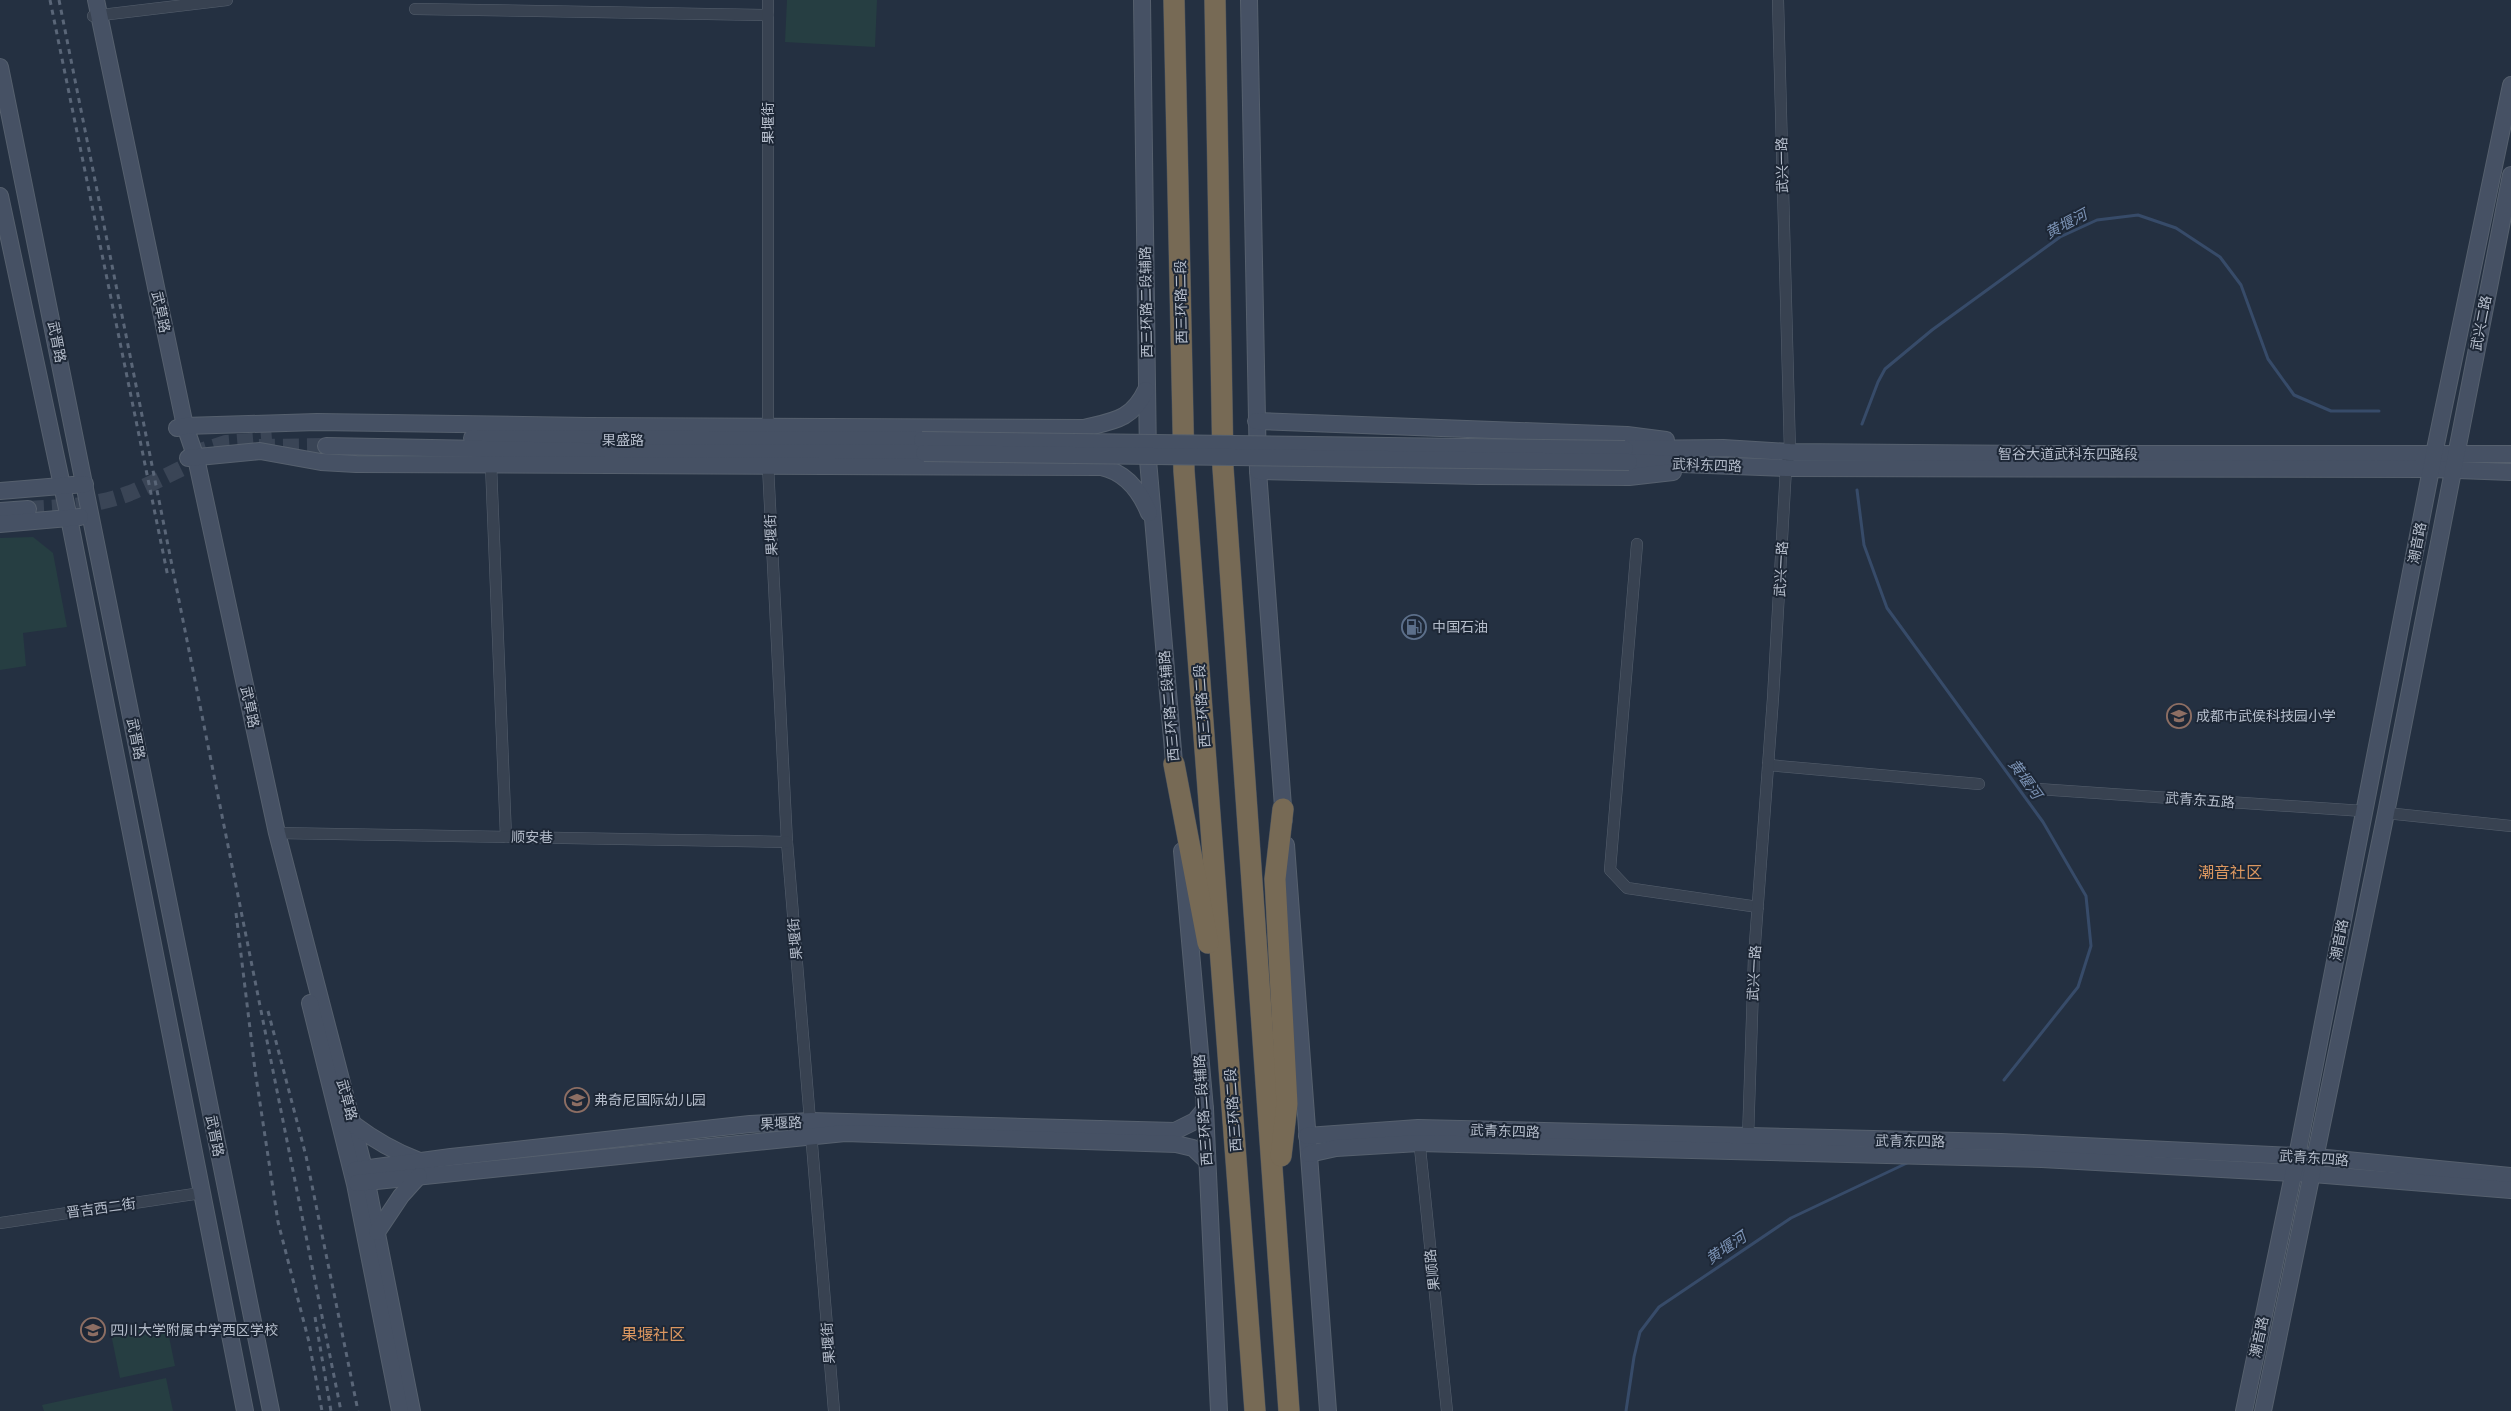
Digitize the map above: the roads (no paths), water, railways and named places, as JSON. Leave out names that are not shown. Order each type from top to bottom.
[{"type":"highway","name":"西三环路二段","points":[[1174,0],[1184,471],[1256,1411]]},
{"type":"highway","points":[[1215,0],[1223,468],[1289,1411]]},
{"type":"highway","points":[[1174,764],[1228,1045]]},
{"type":"highway","points":[[1275,1204],[1287,1104],[1275,879],[1283,809]]},
{"type":"street","points":[[94,8],[228,0]]},
{"type":"street","name":"果堰街","points":[[768,0],[768,426]]},
{"type":"street","name":"西三环路二段辅路","points":[[1142,0],[1148,460],[1205,1109],[1219,1411]]},
{"type":"street","points":[[1249,0],[1258,471],[1328,1411]]},
{"type":"street","name":"武兴一路","points":[[1748,1138],[1758,907],[1788,460],[1778,0]]},
{"type":"street","points":[[415,9],[505,5],[768,16]]},
{"type":"street","name":"武草路","points":[[94,8],[181,427],[192,458],[277,833],[353,1124],[359,1176],[400,1411]]},
{"type":"street","name":"武晋路","points":[[0,67],[271,1411]]},
{"type":"street","name":"潮音路","points":[[2244,1411],[2294,1173],[2363,811],[2433,461],[2511,85]]},
{"type":"street","name":"武兴二路","points":[[2453,471],[2511,175]]},
{"type":"street","name":"武晋路","points":[[0,196],[60,485],[69,518],[246,1411]]},
{"type":"street","points":[[181,427],[316,422],[588,426],[717,425],[1084,428],[1117,420],[1134,411],[1147,388]]},
{"type":"street","points":[[1256,421],[1627,436],[1723,448]]},
{"type":"street","points":[[582,466],[635,446],[717,425]]},
{"type":"street","points":[[588,426],[635,446],[712,466]]},
{"type":"street","name":"果盛路","points":[[325,441],[635,446],[923,446],[1627,456]]},
{"type":"street","name":"智谷大道武科东四路段","points":[[1627,456],[1723,448],[1788,460],[2433,461],[2455,453],[2511,454]]},
{"type":"street","points":[[192,458],[260,451],[321,462],[582,466],[1101,467],[1112,470],[1136,489],[1154,524]]},
{"type":"street","name":"武科东四路","points":[[1627,456],[1732,467],[1788,460]]},
{"type":"street","name":"武草路","points":[[192,458],[265,825],[359,1176],[377,1232],[412,1411]]},
{"type":"street","name":"智谷大道武科东四路段","points":[[2433,461],[2453,471],[2511,472]]},
{"type":"street","points":[[491,465],[506,837]]},
{"type":"street","name":"果堰街","points":[[768,466],[787,842],[834,1411]]},
{"type":"street","points":[[1258,471],[1629,477],[1732,467]]},
{"type":"street","name":"潮音路","points":[[2263,1411],[2386,813],[2453,471]]},
{"type":"street","points":[[0,491],[85,484]]},
{"type":"street","points":[[0,503],[28,505],[0,511]]},
{"type":"street","points":[[0,524],[91,516]]},
{"type":"street","points":[[1636,544],[1610,870],[1627,888],[1758,907]]},
{"type":"street","points":[[1768,764],[1979,784]]},
{"type":"street","name":"武青东五路","points":[[2038,789],[2363,811]]},
{"type":"street","points":[[2386,813],[2511,826]]},
{"type":"street","name":"顺安巷","points":[[277,833],[787,842]]},
{"type":"street","name":"果堰路","points":[[359,1176],[750,1124],[812,1128],[1175,1131],[1195,1121],[1205,1109]]},
{"type":"street","points":[[353,1124],[419,1168],[377,1232]]},
{"type":"street","name":"果堰路","points":[[812,1128],[845,1133],[1176,1144],[1193,1148],[1207,1160]]},
{"type":"street","name":"武青东四路","points":[[1308,1136],[1748,1138],[2001,1142],[2316,1157],[2511,1176]]},
{"type":"street","name":"武青东四路","points":[[1309,1154],[1336,1148],[1419,1136],[2042,1159],[2313,1174],[2511,1190]]},
{"type":"street","name":"果顺路","points":[[1419,1136],[1447,1411]]},
{"type":"street","name":"晋吉西二街","points":[[0,1223],[202,1193]]},
{"type":"waterway","name":"黄堰河","points":[[1862,424],[1885,369],[1932,330],[2060,237],[2097,220],[2138,215],[2176,228],[2220,257],[2241,285],[2268,359],[2294,395],[2331,411],[2379,411]]},
{"type":"waterway","name":"黄堰河","points":[[1857,490],[1864,545],[1887,608],[2043,822],[2086,896],[2091,946],[2078,987],[2004,1080]]},
{"type":"waterway","name":"黄堰河","points":[[1626,1411],[1634,1357],[1640,1332],[1659,1307],[1791,1218],[1907,1163]]},
{"type":"tunnel","points":[[191,454],[226,443],[272,439]]},
{"type":"tunnel","points":[[259,447],[326,446]]},
{"type":"tunnel","points":[[28,509],[105,501],[140,489],[206,457]]},
{"type":"railway","points":[[50,0],[168,577]]},
{"type":"railway","points":[[59,0],[341,1411]]},
{"type":"railway","points":[[236,913],[255,1070],[278,1222],[309,1342],[322,1411]]},
{"type":"railway","points":[[268,1011],[306,1156],[358,1411]]},
{"type":"railway","points":[[315,1317],[331,1411]]},
{"type":"place","name":"中国石油","points":[[1414,627]]},
{"type":"place","name":"成都市武侯科技园小学","points":[[2179,716]]},
{"type":"place","name":"弗奇尼国际幼儿园","points":[[577,1100]]},
{"type":"place","name":"四川大学附属中学西区学校","points":[[93,1330]]},
{"type":"district","name":"潮音社区","points":[[2230,872]]},
{"type":"district","name":"果堰社区","points":[[653,1334]]}]
